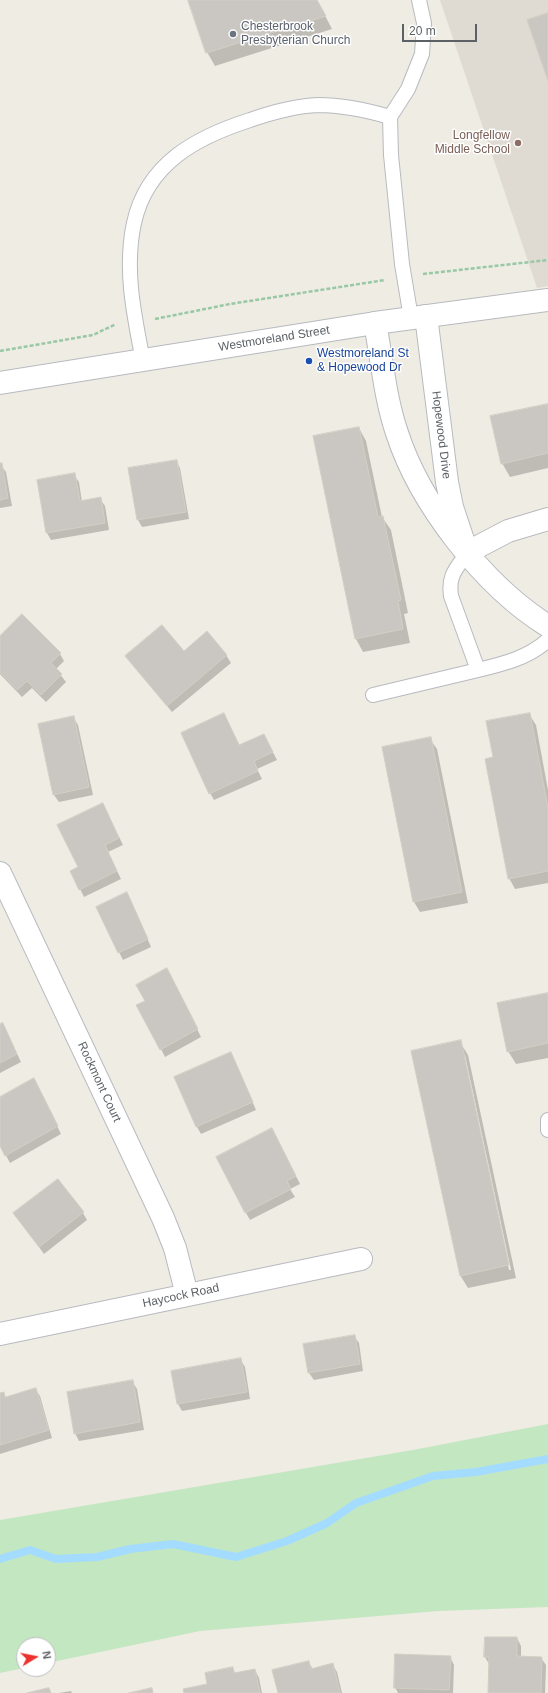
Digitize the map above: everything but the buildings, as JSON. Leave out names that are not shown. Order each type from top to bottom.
[{"type":"street","name":"Westmoreland Street","points":[[0,383],[375,323],[548,300]]},
{"type":"street","name":"Hopewood Drive","points":[[418,317],[452,507],[468,552]]},
{"type":"street","name":"Hopewood Drive","points":[[375,323],[394,423],[406,458],[437,514],[468,552],[505,592],[548,626]]},
{"type":"street","points":[[468,552],[508,531],[548,520]]},
{"type":"street","name":"Rockmont Court","points":[[0,873],[163,1218],[175,1248],[187,1295]]},
{"type":"street","name":"Haycock Road","points":[[0,1334],[361,1259]]},
{"type":"lane","points":[[418,317],[404,277],[391,155],[390,117],[408,89],[422,54],[424,23],[419,0]]},
{"type":"lane","points":[[143,361],[135,322],[129,268],[134,222],[150,185],[161,170],[186,147],[220,130],[289,108],[320,105],[341,106],[390,117]]},
{"type":"lane","points":[[468,552],[451,576],[450,585],[452,596],[478,670]]},
{"type":"lane","points":[[373,694],[478,670],[518,659],[540,648],[548,640]]},
{"type":"lane","points":[[548,1120],[548,1130]]},
{"type":"path","points":[[0,351],[93,335],[112,325],[230,304],[404,277],[548,260]]},
{"type":"shaded area","name":"Longfellow Middle School","points":[[440,0],[548,0],[548,286],[537,288]]},
{"type":"green space","points":[[548,1424],[548,1607],[438,1611],[200,1631],[56,1661],[56,1637],[16,1637],[16,1670],[0,1673],[0,1520],[413,1450]]},
{"type":"waterway","points":[[0,1559],[30,1550],[56,1559],[97,1557],[130,1549],[173,1544],[236,1557],[287,1541],[327,1523],[356,1503],[433,1476],[476,1472],[548,1459]]},
{"type":"place","name":"Chesterbrook Presbyterian Church","points":[[233,34]]},
{"type":"place","name":"Longfellow Middle School","points":[[518,143]]},
{"type":"place","name":"Westmoreland St & Hopewood Dr","points":[[309,361]]}]
